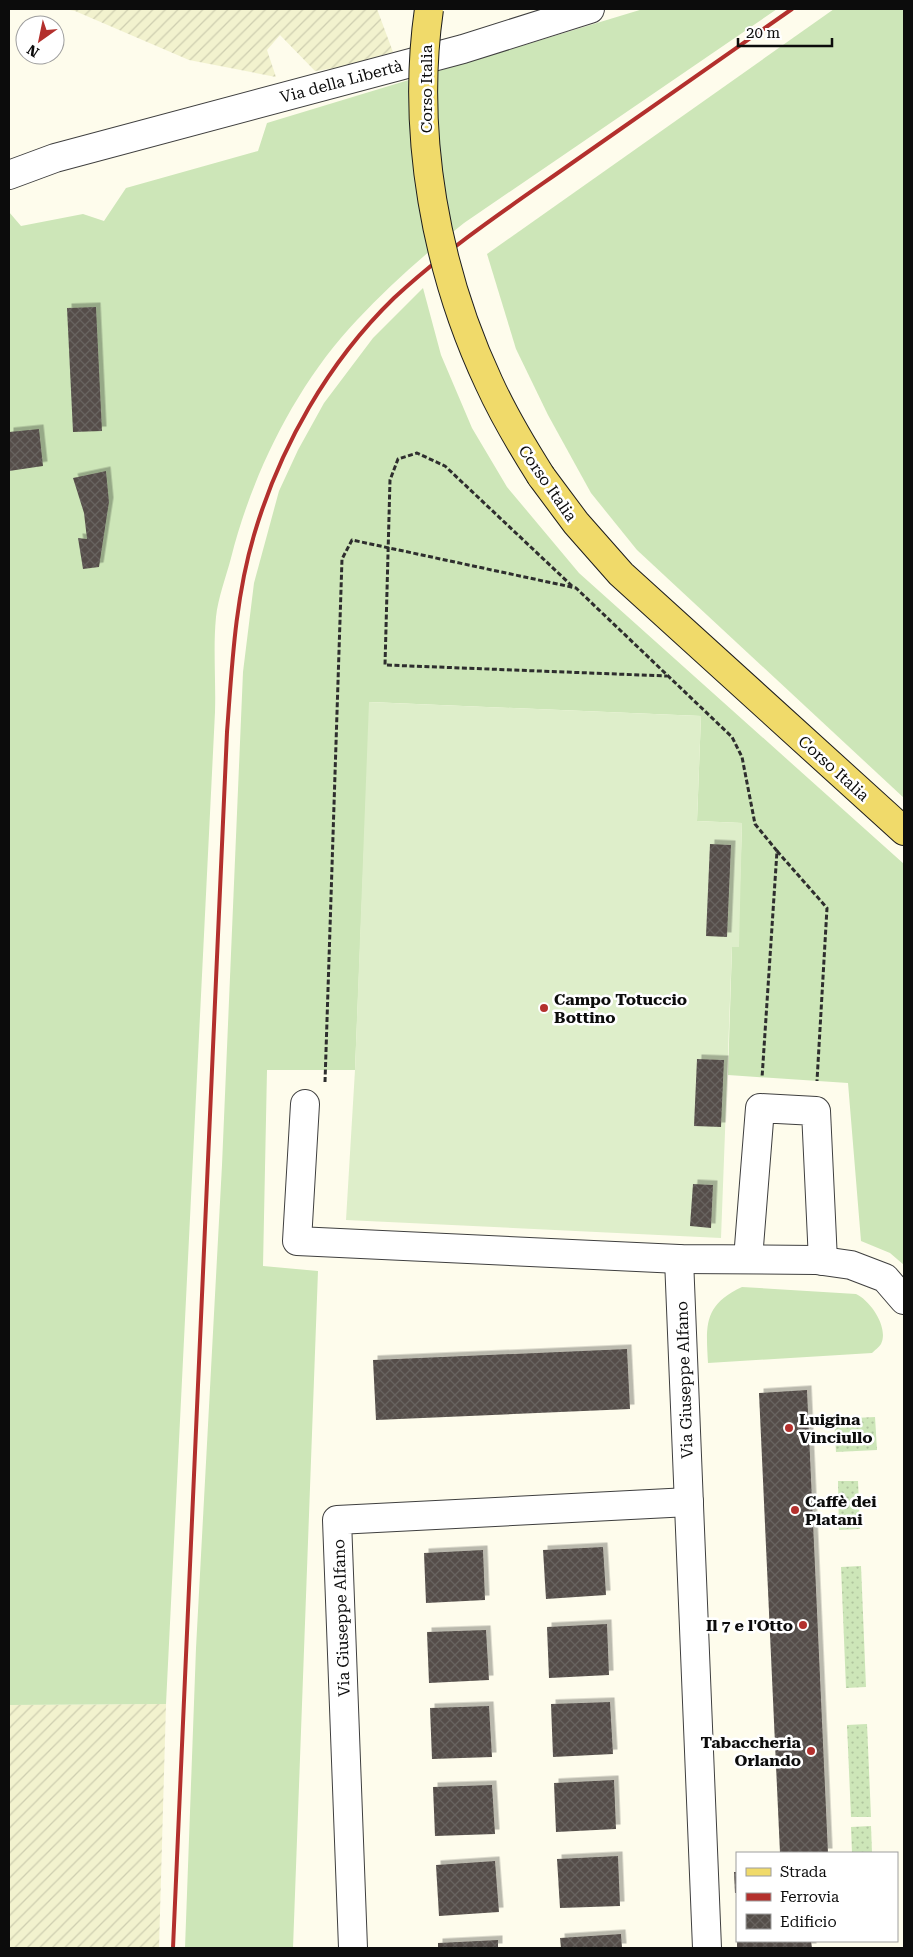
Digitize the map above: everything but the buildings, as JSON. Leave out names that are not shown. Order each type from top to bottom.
[{"type":"main road","name":"Corso Italia","points":[[429,9],[424,71],[425,124],[430,178],[438,230],[451,283],[468,334],[489,383],[513,431],[541,476],[576,523],[621,574],[904,831]]},
{"type":"street","name":"Via della Libertà","points":[[9,175],[55,158],[463,48],[590,9]]},
{"type":"street","points":[[305,1104],[297,1241],[679,1259],[823,1261],[851,1264],[885,1278],[904,1300]]},
{"type":"street","points":[[748,1259],[760,1108],[816,1111],[823,1261]]},
{"type":"street","name":"Via Giuseppe Alfano","points":[[679,1259],[707,1948]]},
{"type":"street","name":"Via Giuseppe Alfano","points":[[353,1948],[337,1520],[689,1502]]},
{"type":"path","points":[[668,676],[385,665],[390,480],[398,459],[417,453],[445,466],[668,676],[732,737],[742,758],[755,824],[827,908],[816,1111]]},
{"type":"path","points":[[305,1104],[325,1085],[342,559],[352,540],[574,588]]},
{"type":"path","points":[[760,1108],[777,850]]},
{"type":"green space","points":[[65,9],[377,9],[393,52],[342,67],[315,71],[280,35],[267,50],[276,77],[189,60],[75,11]]},
{"type":"green space","points":[[643,9],[777,9],[464,223],[395,282],[357,320],[315,372],[279,431],[251,494],[220,595],[215,629],[215,712],[166,1704],[9,1705],[9,212],[21,226],[83,214],[104,221],[126,188],[258,151],[267,123]]},
{"type":"green space","points":[[834,9],[904,9],[904,798],[637,550],[591,493],[548,415],[516,349],[487,254]]},
{"type":"green space","points":[[423,288],[441,355],[472,428],[507,487],[579,573],[904,864],[904,1265],[890,1253],[861,1241],[848,1083],[728,1075],[732,947],[738,947],[742,823],[697,821],[701,716],[370,702],[355,1070],[267,1070],[263,1266],[318,1271],[293,1948],[185,1948],[196,1648],[222,1165],[243,672],[254,583],[279,491],[298,450],[324,403],[373,338]]},
{"type":"green space","name":"Campo Totuccio Bottino","points":[[369,702],[701,716],[697,821],[742,823],[739,947],[732,947],[721,1238],[346,1220],[355,1070]]},
{"type":"green space","points":[[742,1287],[856,1294],[873,1309],[881,1323],[883,1338],[881,1344],[872,1353],[708,1363],[708,1327],[714,1309],[720,1301]]},
{"type":"green space","points":[[875,1417],[877,1450],[836,1452],[834,1419]]},
{"type":"green space","points":[[838,1481],[858,1481],[860,1529],[839,1530]]},
{"type":"green space","points":[[861,1566],[866,1687],[846,1688],[841,1567]]},
{"type":"green space","points":[[166,1704],[159,1948],[9,1948],[9,1705]]},
{"type":"green space","points":[[867,1724],[871,1817],[851,1817],[847,1725]]},
{"type":"green space","points":[[871,1826],[872,1852],[852,1852],[851,1827]]},
{"type":"railway","points":[[173,1948],[227,732],[238,608],[254,535],[278,470],[292,438],[309,408],[348,350],[394,298],[436,261],[526,195],[792,9]]},
{"type":"place","name":"Campo Totuccio Bottino","points":[[544,1008]]},
{"type":"place","name":"Luigina Vinciullo","points":[[789,1428]]},
{"type":"place","name":"Caffè dei Platani","points":[[795,1510]]},
{"type":"place","name":"Il 7 e l'Otto","points":[[803,1625]]},
{"type":"place","name":"Tabaccheria Orlando","points":[[811,1751]]}]
